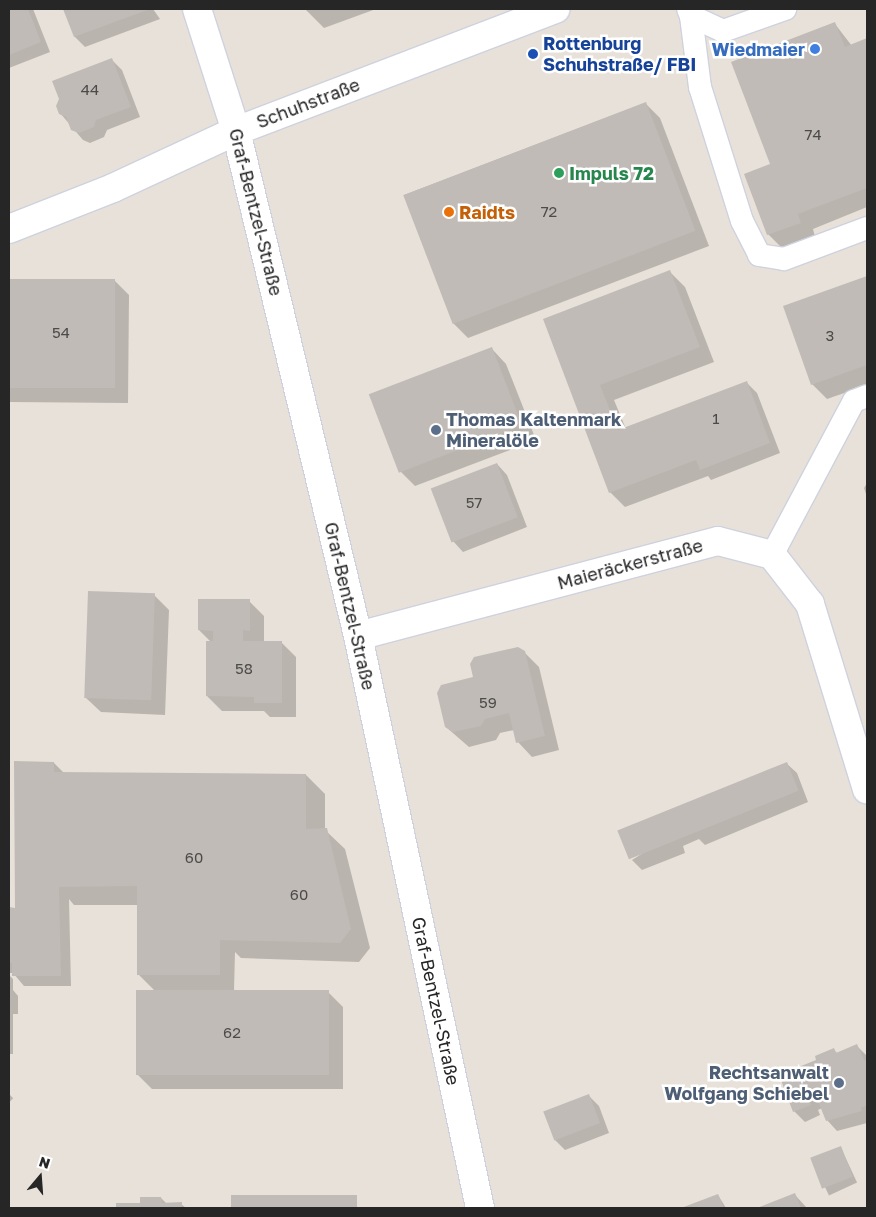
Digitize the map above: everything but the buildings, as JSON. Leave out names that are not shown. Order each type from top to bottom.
[{"type":"street","name":"Graf-Bentzel-Straße","points":[[197,9],[236,130],[358,636],[480,1208]]},
{"type":"street","name":"Schuhstraße","points":[[9,228],[113,188],[236,130],[555,9]]},
{"type":"street","name":"Maieräckerstraße","points":[[358,636],[718,541],[772,555]]},
{"type":"street","points":[[772,555],[810,604],[867,789]]},
{"type":"lane","points":[[689,12],[723,31],[785,9]]},
{"type":"lane","points":[[689,12],[700,87],[742,221],[759,255],[784,259],[867,228]]},
{"type":"lane","points":[[772,555],[854,401],[867,396]]},
{"type":"place","name":"Wiedmaier","points":[[815,49]]},
{"type":"place","name":"Rottenburg Schuhstraße/ FBI","points":[[533,54]]},
{"type":"place","name":"Impuls 72","points":[[559,173]]},
{"type":"place","name":"Raidts","points":[[449,212]]},
{"type":"place","name":"Thomas Kaltenmark Mineralöle","points":[[436,430]]},
{"type":"place","name":"Rechtsanwalt Wolfgang Schiebel","points":[[839,1083]]}]
